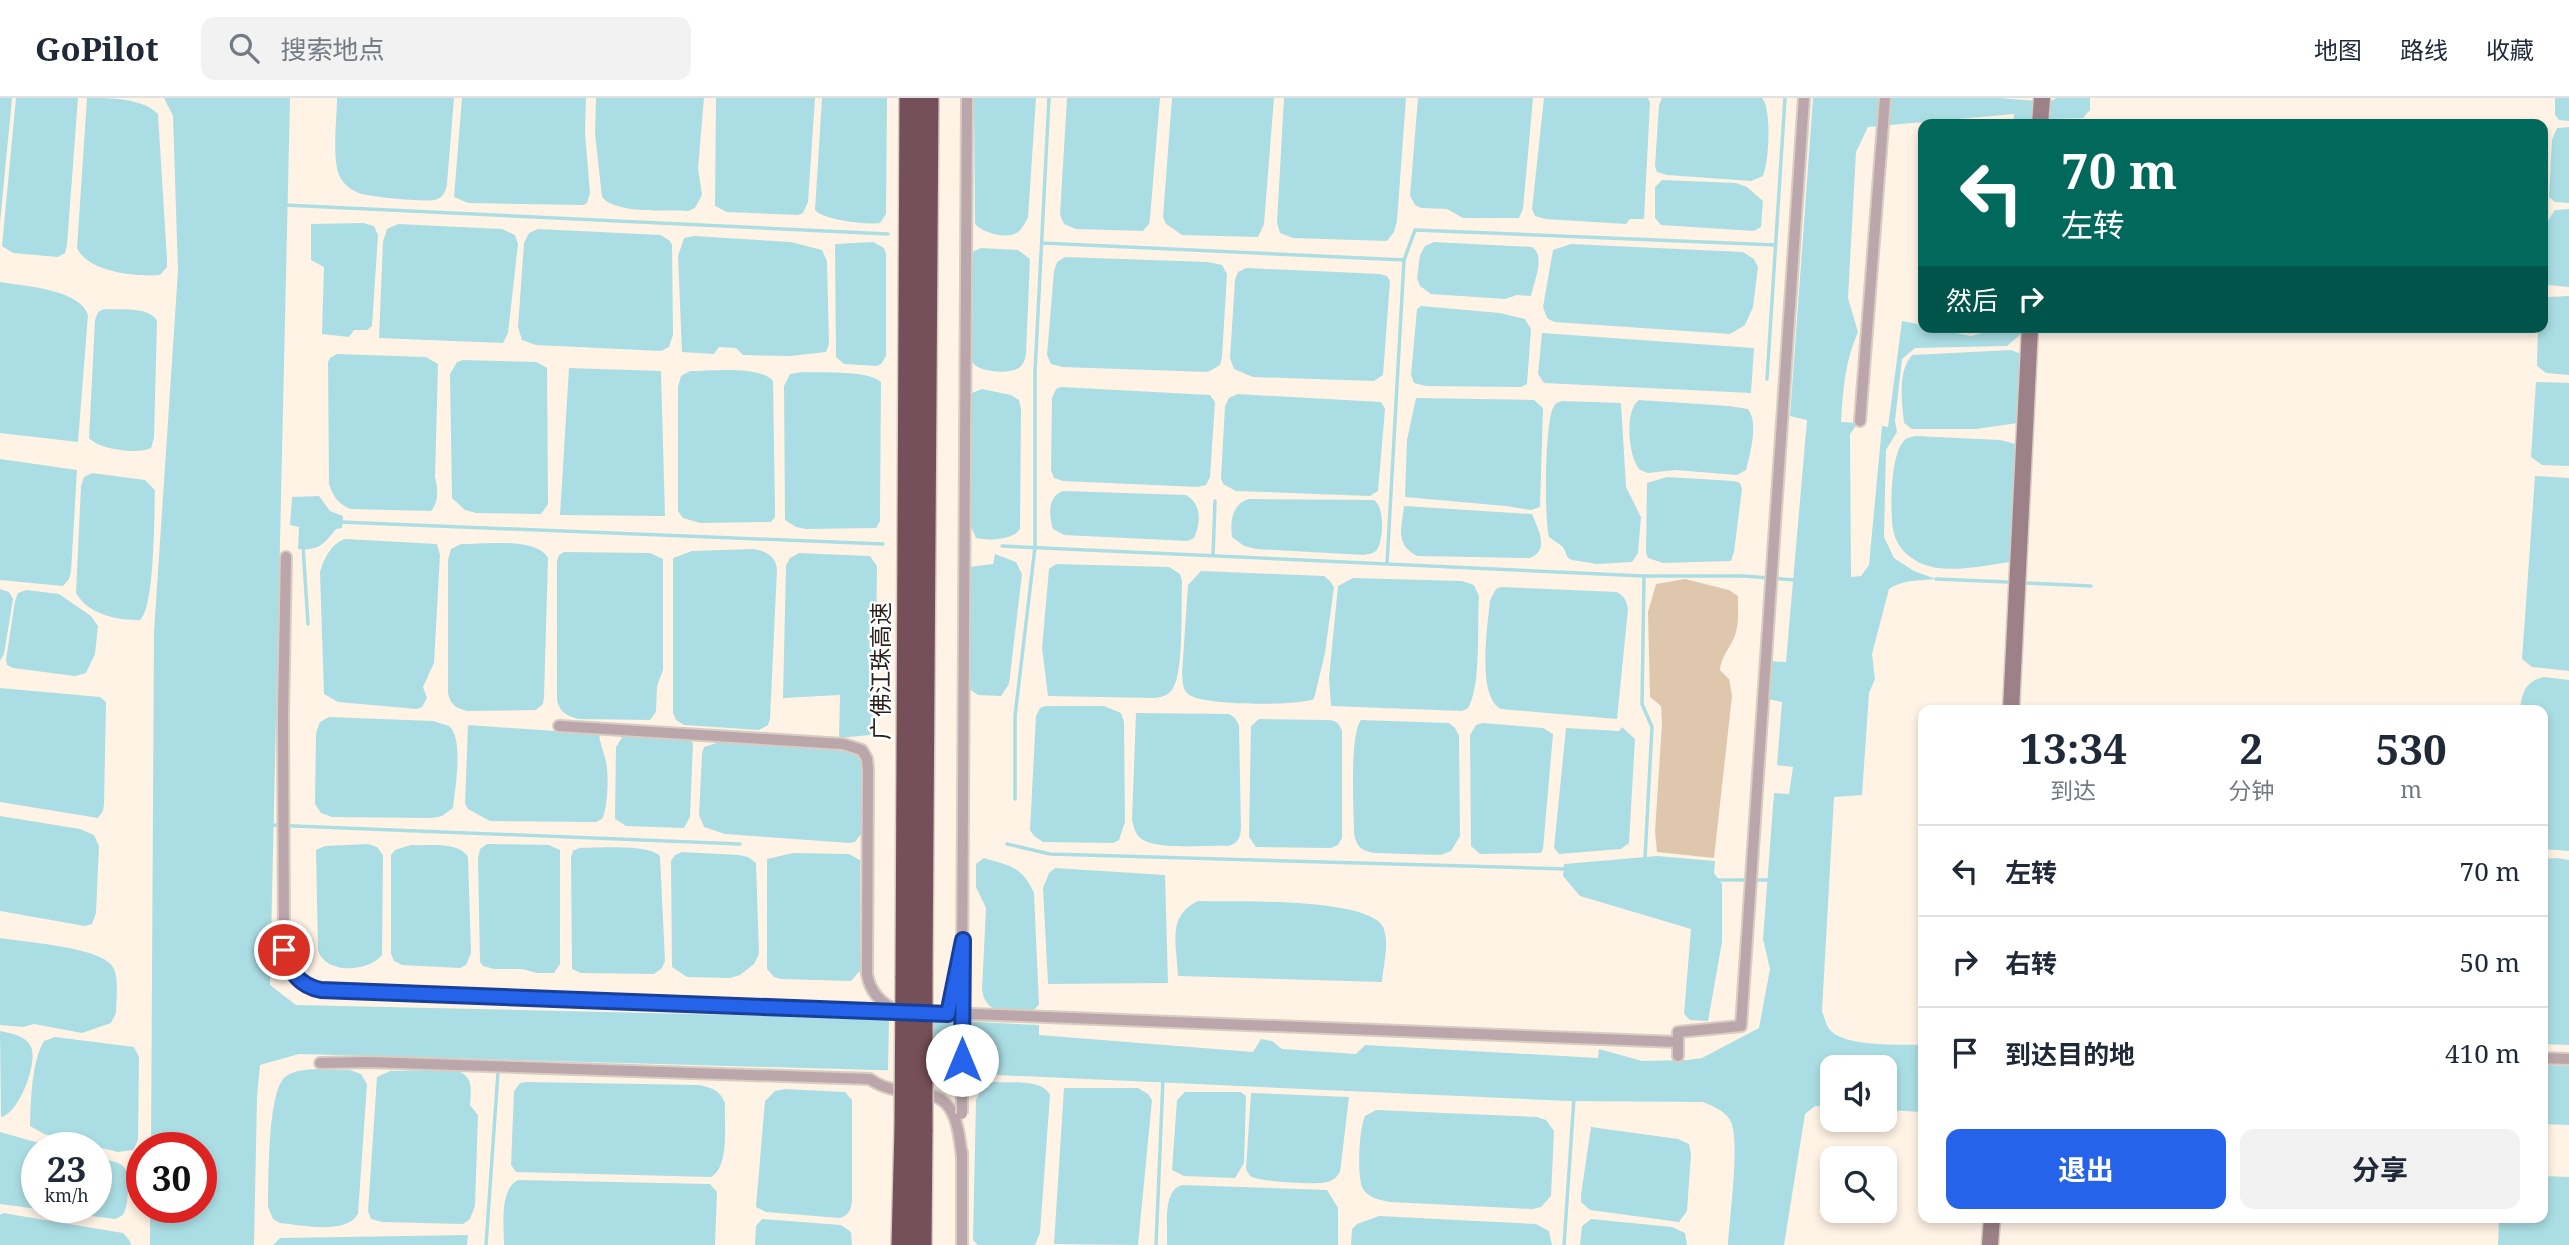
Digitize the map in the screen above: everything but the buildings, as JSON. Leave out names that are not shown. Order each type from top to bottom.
[{"type":"highway","name":"广佛江珠高速","points":[[910,98],[914,977]]},
{"type":"highway","name":"广佛江珠高速","points":[[921,1245],[913,1128],[928,98]]},
{"type":"highway","name":"广佛江珠高速","points":[[902,1245],[913,1128]]},
{"type":"street","points":[[962,1245],[967,98]]},
{"type":"street","points":[[1678,1056],[1678,1032],[1741,1026],[1804,98]]},
{"type":"street","points":[[1860,421],[1885,98]]},
{"type":"street","points":[[2040,119],[2042,98]]},
{"type":"street","points":[[2011,705],[2030,333]]},
{"type":"street","points":[[286,557],[284,950],[288,965],[296,977],[314,988],[1678,1042]]},
{"type":"street","points":[[559,726],[843,744],[862,750],[868,769],[867,974],[877,997],[890,1007],[905,1012]]},
{"type":"street","points":[[948,1014],[963,940]]},
{"type":"street","points":[[2548,1058],[2569,1059]]},
{"type":"street","points":[[320,1063],[369,1062],[870,1080],[892,1091],[933,1094],[946,1102],[954,1115],[962,1157]]},
{"type":"street","points":[[1990,1245],[1992,1223]]},
{"type":"shaded area","points":[[1685,579],[1729,590],[1738,596],[1736,632],[1720,670],[1729,679],[1732,696],[1714,858],[1657,852],[1655,832],[1662,723],[1661,706],[1650,697],[1648,612],[1656,584]]},
{"type":"water","points":[[0,98],[12,98],[0,223]]},
{"type":"water","points":[[16,98],[78,98],[67,245],[65,253],[58,257],[13,253],[2,246]]},
{"type":"water","points":[[87,98],[135,102],[158,114],[167,259],[167,267],[160,275],[126,274],[102,268],[91,263],[77,248]]},
{"type":"water","points":[[164,98],[290,98],[270,985],[296,1005],[912,1019],[1039,1025],[1039,1035],[1253,1052],[1261,1039],[1272,1041],[1282,1049],[1356,1054],[1365,1045],[1598,1058],[1599,1049],[1642,1061],[1688,1060],[1702,1058],[1759,1028],[1770,969],[1763,939],[1774,793],[1789,794],[1793,767],[1777,765],[1782,702],[1767,699],[1770,661],[1786,662],[1807,420],[1790,416],[1813,98],[1999,98],[2049,102],[2057,98],[2090,98],[2090,110],[2083,118],[2014,119],[2014,114],[1918,119],[1918,123],[1868,127],[1856,152],[1848,298],[1858,332],[1847,365],[1841,422],[1858,423],[1850,434],[1851,577],[1861,576],[1869,565],[1882,426],[1888,427],[1902,321],[1918,324],[1918,333],[1971,336],[1982,333],[2022,333],[2007,346],[1915,348],[1902,359],[1895,421],[1897,432],[1886,450],[1884,537],[1894,558],[1914,571],[1936,579],[1906,582],[1889,589],[1872,654],[1875,679],[1869,693],[1862,795],[1834,797],[1822,1011],[1828,1027],[1845,1039],[1871,1044],[1918,1045],[1918,1112],[1897,1111],[1897,1055],[1820,1055],[1820,1106],[1815,1106],[1805,1114],[1784,1245],[1728,1245],[1734,1161],[1733,1129],[1725,1114],[1703,1102],[1568,1101],[911,1071],[299,1054],[260,1065],[254,1245],[150,1245],[150,1223],[217,1223],[217,1132],[151,1132],[154,632],[178,271],[173,116]]},
{"type":"water","points":[[337,98],[454,98],[447,184],[442,196],[435,200],[385,198],[359,193],[347,186],[341,179],[336,162]]},
{"type":"water","points":[[462,98],[586,98],[585,132],[590,193],[587,203],[468,203],[454,197]]},
{"type":"water","points":[[596,98],[704,98],[698,168],[702,195],[695,208],[688,211],[629,209],[602,197],[595,134]]},
{"type":"water","points":[[716,98],[815,98],[808,202],[803,213],[727,212],[715,206]]},
{"type":"water","points":[[822,98],[887,98],[886,214],[880,223],[836,219],[815,210]]},
{"type":"water","points":[[974,98],[1036,98],[1028,218],[1020,230],[1013,234],[995,234],[975,224]]},
{"type":"water","points":[[1067,98],[1160,98],[1150,218],[1143,231],[1076,229],[1064,224],[1060,215]]},
{"type":"water","points":[[1172,98],[1274,98],[1264,224],[1258,237],[1182,235],[1166,224],[1163,217]]},
{"type":"water","points":[[1284,98],[1406,98],[1397,221],[1394,232],[1387,241],[1293,238],[1280,233],[1277,223]]},
{"type":"water","points":[[1418,98],[1533,98],[1523,209],[1519,218],[1463,218],[1447,209],[1421,208],[1415,205],[1410,196]]},
{"type":"water","points":[[1544,98],[1648,98],[1650,103],[1644,219],[1630,219],[1626,224],[1545,219],[1535,216],[1532,209]]},
{"type":"water","points":[[1662,98],[1762,98],[1767,113],[1768,136],[1763,176],[1751,181],[1657,172],[1655,166],[1659,105]]},
{"type":"water","points":[[2555,98],[2569,98],[2569,121],[2559,120],[2555,115]]},
{"type":"water","points":[[2569,127],[2569,203],[2555,202],[2549,197],[2552,140],[2557,128]]},
{"type":"water","points":[[1662,180],[1736,183],[1747,187],[1763,201],[1761,227],[1754,231],[1661,225],[1655,218],[1655,187]]},
{"type":"water","points":[[2569,209],[2569,287],[2548,285],[2548,220],[2555,210]]},
{"type":"water","points":[[363,223],[374,226],[378,235],[372,326],[367,330],[354,330],[349,337],[322,334],[324,267],[311,260],[311,224]]},
{"type":"water","points":[[398,224],[502,229],[515,235],[518,244],[508,333],[503,343],[379,338],[383,242],[387,229]]},
{"type":"water","points":[[538,229],[661,235],[670,241],[673,335],[669,347],[661,351],[536,345],[522,340],[518,327],[524,243],[529,233]]},
{"type":"water","points":[[694,236],[791,242],[822,250],[827,261],[829,344],[826,352],[790,356],[743,355],[736,348],[719,347],[714,354],[682,352],[678,256],[684,238]]},
{"type":"water","points":[[873,242],[884,248],[886,254],[886,356],[877,366],[844,364],[836,357],[835,244]]},
{"type":"water","points":[[1434,242],[1532,247],[1539,263],[1531,296],[1517,295],[1505,299],[1431,294],[1420,286],[1417,278],[1420,255],[1425,246]]},
{"type":"water","points":[[1571,244],[1743,252],[1754,259],[1758,267],[1753,307],[1745,325],[1730,334],[1554,322],[1547,318],[1543,307],[1553,250]]},
{"type":"water","points":[[981,248],[1018,250],[1030,259],[1026,354],[1021,366],[1012,371],[986,370],[972,362],[970,259],[974,251]]},
{"type":"water","points":[[1065,257],[1208,262],[1222,265],[1227,274],[1220,365],[1208,372],[1062,367],[1051,364],[1047,355],[1054,271],[1057,262]]},
{"type":"water","points":[[1246,268],[1387,276],[1390,281],[1383,375],[1374,381],[1253,377],[1234,369],[1230,358],[1235,280],[1238,272]]},
{"type":"water","points":[[0,282],[63,294],[83,306],[88,315],[78,442],[0,433]]},
{"type":"water","points":[[2569,296],[2569,375],[2546,373],[2537,366],[2538,333],[2548,333],[2548,297]]},
{"type":"water","points":[[1421,306],[1500,313],[1525,319],[1531,329],[1527,384],[1521,387],[1426,386],[1414,383],[1411,375],[1417,309]]},
{"type":"water","points":[[104,309],[141,311],[153,316],[157,321],[154,438],[151,448],[145,450],[109,448],[89,438],[95,320],[98,312]]},
{"type":"water","points":[[1542,333],[1754,348],[1751,393],[1544,383],[1538,374]]},
{"type":"water","points":[[2011,350],[2021,354],[2018,423],[1976,429],[1912,429],[1904,423],[1902,379],[1912,355]]},
{"type":"water","points":[[337,354],[426,357],[438,364],[435,477],[437,495],[431,511],[350,509],[334,496],[329,484],[328,362]]},
{"type":"water","points":[[457,362],[537,362],[547,368],[548,504],[541,514],[476,513],[465,510],[452,498],[450,374]]},
{"type":"water","points":[[569,368],[661,371],[665,516],[560,515]]},
{"type":"water","points":[[690,371],[746,371],[767,376],[773,381],[775,517],[771,522],[700,523],[683,518],[678,511],[678,387],[681,376]]},
{"type":"water","points":[[790,374],[855,374],[881,382],[880,521],[876,528],[806,529],[796,527],[785,520],[784,386]]},
{"type":"water","points":[[2536,382],[2569,383],[2569,466],[2542,465],[2531,457]]},
{"type":"water","points":[[1061,387],[1210,395],[1215,402],[1210,477],[1206,485],[1198,487],[1063,481],[1054,478],[1051,470],[1052,398],[1056,389]]},
{"type":"water","points":[[982,389],[1011,395],[1019,400],[1021,409],[1020,529],[1017,533],[1000,539],[976,538],[971,527],[970,399],[972,393]]},
{"type":"water","points":[[1237,394],[1381,402],[1385,409],[1378,491],[1370,496],[1236,491],[1223,484],[1221,478],[1225,406],[1229,398]]},
{"type":"water","points":[[1416,398],[1534,400],[1543,408],[1540,507],[1531,510],[1405,497],[1407,440]]},
{"type":"water","points":[[1639,400],[1748,409],[1753,430],[1746,470],[1737,475],[1675,470],[1648,473],[1640,470],[1633,455],[1629,434],[1631,413]]},
{"type":"water","points":[[1562,401],[1621,403],[1626,487],[1641,517],[1638,553],[1632,562],[1597,564],[1572,560],[1568,558],[1563,547],[1549,537],[1546,492],[1548,432],[1553,408]]},
{"type":"water","points":[[1916,436],[2000,440],[2016,444],[2010,562],[1944,569],[1920,563],[1901,547],[1895,537],[1892,520],[1894,468],[1901,445]]},
{"type":"water","points":[[0,459],[77,470],[71,572],[63,586],[0,580]]},
{"type":"water","points":[[92,473],[145,480],[155,490],[149,598],[140,620],[104,615],[88,606],[76,593],[81,486],[84,477]]},
{"type":"water","points":[[2535,476],[2569,478],[2569,671],[2532,667],[2522,659]]},
{"type":"water","points":[[1667,477],[1740,483],[1742,489],[1731,561],[1663,563],[1648,558],[1647,483]]},
{"type":"water","points":[[1063,491],[1186,495],[1195,503],[1199,514],[1194,538],[1188,541],[1064,535],[1053,529],[1050,513],[1054,497]]},
{"type":"water","points":[[319,496],[330,511],[343,516],[342,528],[336,529],[316,548],[298,549],[299,527],[290,525],[292,497]]},
{"type":"water","points":[[1249,499],[1374,500],[1381,515],[1380,543],[1376,551],[1364,555],[1244,546],[1232,537],[1231,525],[1236,509]]},
{"type":"water","points":[[1404,506],[1532,514],[1541,539],[1540,550],[1530,558],[1417,556],[1402,541]]},
{"type":"water","points":[[345,539],[437,544],[440,555],[434,663],[423,687],[427,698],[422,707],[417,709],[338,702],[324,694],[320,573],[329,552]]},
{"type":"water","points":[[461,544],[521,544],[542,551],[548,558],[544,697],[543,704],[536,710],[468,711],[452,704],[448,693],[448,560],[451,549]]},
{"type":"water","points":[[754,549],[770,555],[777,569],[768,725],[759,730],[684,725],[676,720],[673,713],[673,558],[692,551]]},
{"type":"water","points":[[564,552],[650,553],[663,559],[663,670],[657,686],[656,712],[650,720],[578,719],[567,715],[560,708],[557,700],[557,561],[559,555]]},
{"type":"water","points":[[799,553],[870,556],[877,566],[875,728],[870,735],[839,738],[840,695],[783,698],[786,566],[790,558]]},
{"type":"water","points":[[995,554],[1016,562],[1022,574],[1009,684],[1001,696],[978,695],[969,689],[967,684],[969,567],[993,564]]},
{"type":"water","points":[[1056,564],[1169,567],[1180,574],[1179,668],[1177,680],[1170,692],[1155,698],[1048,696],[1042,648],[1049,569]]},
{"type":"water","points":[[1201,571],[1324,576],[1330,581],[1334,587],[1325,653],[1314,699],[1290,703],[1229,703],[1196,698],[1186,692],[1182,674],[1188,585]]},
{"type":"water","points":[[1353,578],[1462,581],[1474,585],[1479,596],[1477,667],[1473,694],[1467,709],[1462,711],[1331,706],[1329,678],[1338,586]]},
{"type":"water","points":[[1501,587],[1617,592],[1623,597],[1628,609],[1617,719],[1501,709],[1493,702],[1486,675],[1486,642],[1490,600],[1496,589]]},
{"type":"water","points":[[0,589],[9,592],[13,599],[4,654],[0,661]]},
{"type":"water","points":[[26,590],[59,594],[91,616],[98,626],[95,654],[86,673],[75,676],[7,665],[15,601],[18,593]]},
{"type":"water","points":[[2544,677],[2569,680],[2569,851],[2548,849],[2548,705],[2521,705],[2526,689]]},
{"type":"water","points":[[0,688],[100,697],[106,702],[104,804],[98,818],[0,802]]},
{"type":"water","points":[[1104,706],[1121,713],[1124,722],[1125,822],[1119,840],[1113,843],[1043,842],[1030,830],[1036,716],[1040,708]]},
{"type":"water","points":[[1136,713],[1229,714],[1235,718],[1239,725],[1241,828],[1235,843],[1229,846],[1172,846],[1151,843],[1138,836],[1132,820]]},
{"type":"water","points":[[329,717],[433,721],[449,726],[454,732],[457,752],[453,808],[442,816],[432,818],[332,817],[321,813],[315,804],[316,733],[320,722]]},
{"type":"water","points":[[1259,719],[1330,720],[1340,726],[1342,838],[1338,845],[1331,848],[1256,847],[1249,837],[1251,726]]},
{"type":"water","points":[[1361,720],[1449,723],[1455,728],[1459,736],[1460,836],[1451,851],[1441,855],[1374,853],[1358,845],[1354,833],[1353,774],[1355,741]]},
{"type":"water","points":[[1482,723],[1543,728],[1553,734],[1541,853],[1480,854],[1471,846],[1470,735],[1476,725]]},
{"type":"water","points":[[468,725],[599,734],[607,774],[607,799],[602,819],[596,822],[490,821],[468,809],[465,804]]},
{"type":"water","points":[[1622,727],[1635,739],[1629,843],[1621,849],[1559,854],[1554,848],[1566,728],[1619,731]]},
{"type":"water","points":[[630,734],[686,737],[693,743],[690,817],[684,828],[626,826],[615,819],[616,747],[623,736]]},
{"type":"water","points":[[720,742],[847,751],[856,754],[861,762],[861,834],[855,842],[850,843],[725,834],[704,827],[699,815],[702,753],[704,747]]},
{"type":"water","points":[[0,816],[80,829],[94,835],[99,846],[96,913],[92,924],[85,926],[0,911]]},
{"type":"water","points":[[368,844],[377,847],[383,855],[382,955],[368,965],[338,967],[329,964],[318,950],[316,850],[325,846]]},
{"type":"water","points":[[487,844],[549,845],[560,850],[560,964],[554,973],[494,969],[483,966],[480,962],[478,858],[480,849]]},
{"type":"water","points":[[411,845],[450,846],[464,852],[468,857],[471,953],[466,965],[460,968],[402,965],[394,961],[391,954],[391,855],[395,850]]},
{"type":"water","points":[[579,848],[634,848],[660,856],[665,961],[662,968],[654,974],[581,973],[572,969],[571,857],[573,851]]},
{"type":"water","points":[[682,852],[739,855],[756,863],[759,954],[754,964],[740,975],[730,978],[687,977],[672,967],[671,861],[675,855]]},
{"type":"water","points":[[793,853],[849,854],[860,860],[860,971],[851,981],[781,979],[774,977],[767,969],[767,859]]},
{"type":"water","points":[[1657,856],[1715,861],[1714,873],[1722,884],[1722,942],[1708,1021],[1690,1020],[1684,1014],[1691,929],[1580,896],[1563,876],[1564,864]]},
{"type":"water","points":[[984,858],[1008,865],[1020,872],[1034,893],[1039,1005],[1030,1013],[993,1008],[984,998],[982,990],[986,908],[976,887],[976,864]]},
{"type":"water","points":[[2548,859],[2569,860],[2569,1045],[2548,1044]]},
{"type":"water","points":[[1055,868],[1165,875],[1168,983],[1048,984],[1043,888],[1049,873]]},
{"type":"water","points":[[1198,901],[1297,903],[1352,910],[1372,917],[1383,927],[1385,933],[1382,982],[1178,976],[1175,943],[1177,923],[1188,907]]},
{"type":"water","points":[[0,938],[80,951],[96,955],[108,962],[116,974],[117,985],[116,1013],[111,1023],[82,1033],[34,1024],[23,1027],[0,1025]]},
{"type":"water","points":[[0,1031],[24,1039],[32,1052],[30,1073],[21,1097],[8,1114],[1,1117]]},
{"type":"water","points":[[55,1037],[134,1047],[139,1057],[138,1132],[126,1132],[126,1151],[112,1151],[112,1132],[40,1132],[30,1126],[32,1083],[36,1060],[44,1041]]},
{"type":"water","points":[[2548,1065],[2569,1066],[2569,1125],[2548,1124]]},
{"type":"water","points":[[350,1070],[361,1074],[367,1084],[358,1214],[344,1225],[334,1227],[280,1223],[273,1219],[268,1207],[270,1138],[279,1086],[285,1077],[299,1071]]},
{"type":"water","points":[[453,1070],[468,1078],[471,1088],[470,1105],[478,1115],[475,1206],[470,1219],[463,1224],[382,1222],[371,1219],[368,1211],[377,1077],[390,1071]]},
{"type":"water","points":[[994,1082],[1033,1084],[1041,1086],[1050,1095],[1040,1233],[1035,1245],[978,1245],[973,1240],[976,1100],[982,1088]]},
{"type":"water","points":[[520,1083],[699,1085],[712,1089],[721,1095],[725,1103],[725,1144],[721,1164],[711,1177],[516,1172],[511,1165],[514,1091]]},
{"type":"water","points":[[1064,1088],[1138,1088],[1152,1100],[1138,1245],[1054,1244]]},
{"type":"water","points":[[785,1089],[845,1092],[852,1100],[852,1201],[849,1212],[843,1217],[766,1212],[756,1207],[765,1101],[775,1091]]},
{"type":"water","points":[[1185,1092],[1241,1092],[1246,1096],[1244,1163],[1235,1178],[1184,1176],[1172,1170],[1177,1100]]},
{"type":"water","points":[[1251,1093],[1349,1097],[1340,1172],[1336,1177],[1328,1182],[1312,1183],[1275,1181],[1250,1176],[1246,1169]]},
{"type":"water","points":[[1376,1110],[1537,1117],[1546,1120],[1554,1131],[1551,1196],[1541,1207],[1533,1209],[1390,1202],[1374,1198],[1362,1187],[1359,1151],[1365,1116]]},
{"type":"water","points":[[1591,1127],[1678,1139],[1689,1144],[1691,1154],[1687,1211],[1679,1222],[1590,1210],[1581,1202]]},
{"type":"water","points":[[0,1132],[21,1138],[21,1207],[0,1204]]},
{"type":"water","points":[[112,1161],[119,1163],[126,1170],[126,1207],[123,1215],[112,1219]]},
{"type":"water","points":[[2548,1176],[2569,1177],[2569,1245],[2498,1245],[2499,1223],[2548,1223]]},
{"type":"water","points":[[518,1180],[710,1184],[717,1192],[715,1245],[504,1245],[505,1200],[508,1191]]},
{"type":"water","points":[[1182,1185],[1327,1190],[1338,1208],[1338,1245],[1167,1245],[1171,1194]]},
{"type":"water","points":[[3,1213],[21,1216],[21,1223],[63,1223],[123,1233],[131,1245],[0,1245],[0,1215]]},
{"type":"water","points":[[1379,1216],[1536,1224],[1549,1231],[1552,1245],[1351,1245],[1352,1229],[1357,1224]]},
{"type":"water","points":[[762,1219],[841,1225],[851,1232],[852,1245],[755,1245],[756,1226]]},
{"type":"water","points":[[1591,1219],[1672,1227],[1685,1233],[1687,1245],[1580,1245],[1582,1226]]},
{"type":"water","points":[[468,1235],[467,1245],[273,1245],[280,1238]]},
{"type":"pier","points":[[889,1015],[934,1017],[933,1076],[888,1074]]},
{"type":"waterway","points":[[1015,799],[1015,716],[1035,547],[1035,372],[1049,98]]},
{"type":"waterway","points":[[1767,379],[1785,98]]},
{"type":"waterway","points":[[284,205],[888,234]]},
{"type":"waterway","points":[[1387,564],[1404,260],[1415,230],[1776,245]]},
{"type":"waterway","points":[[1042,243],[1404,260]]},
{"type":"waterway","points":[[1213,556],[1215,501]]},
{"type":"waterway","points":[[340,522],[883,544]]},
{"type":"waterway","points":[[303,546],[308,624]]},
{"type":"waterway","points":[[1002,546],[1644,576],[1743,576],[1796,580]]},
{"type":"waterway","points":[[1644,576],[1642,704],[1652,727],[1645,858]]},
{"type":"waterway","points":[[1936,579],[2007,582]]},
{"type":"waterway","points":[[2027,583],[2091,586]]},
{"type":"waterway","points":[[270,825],[740,844]]},
{"type":"waterway","points":[[1007,844],[1050,854],[1566,869]]},
{"type":"waterway","points":[[1716,880],[1771,880]]},
{"type":"waterway","points":[[486,1245],[498,1072]]},
{"type":"waterway","points":[[1156,1245],[1163,1079]]},
{"type":"waterway","points":[[1564,1245],[1574,1098]]},
{"type":"route","points":[[284,950],[288,965],[296,977],[308,986],[321,990],[948,1014],[963,940],[962,1060]]}]
